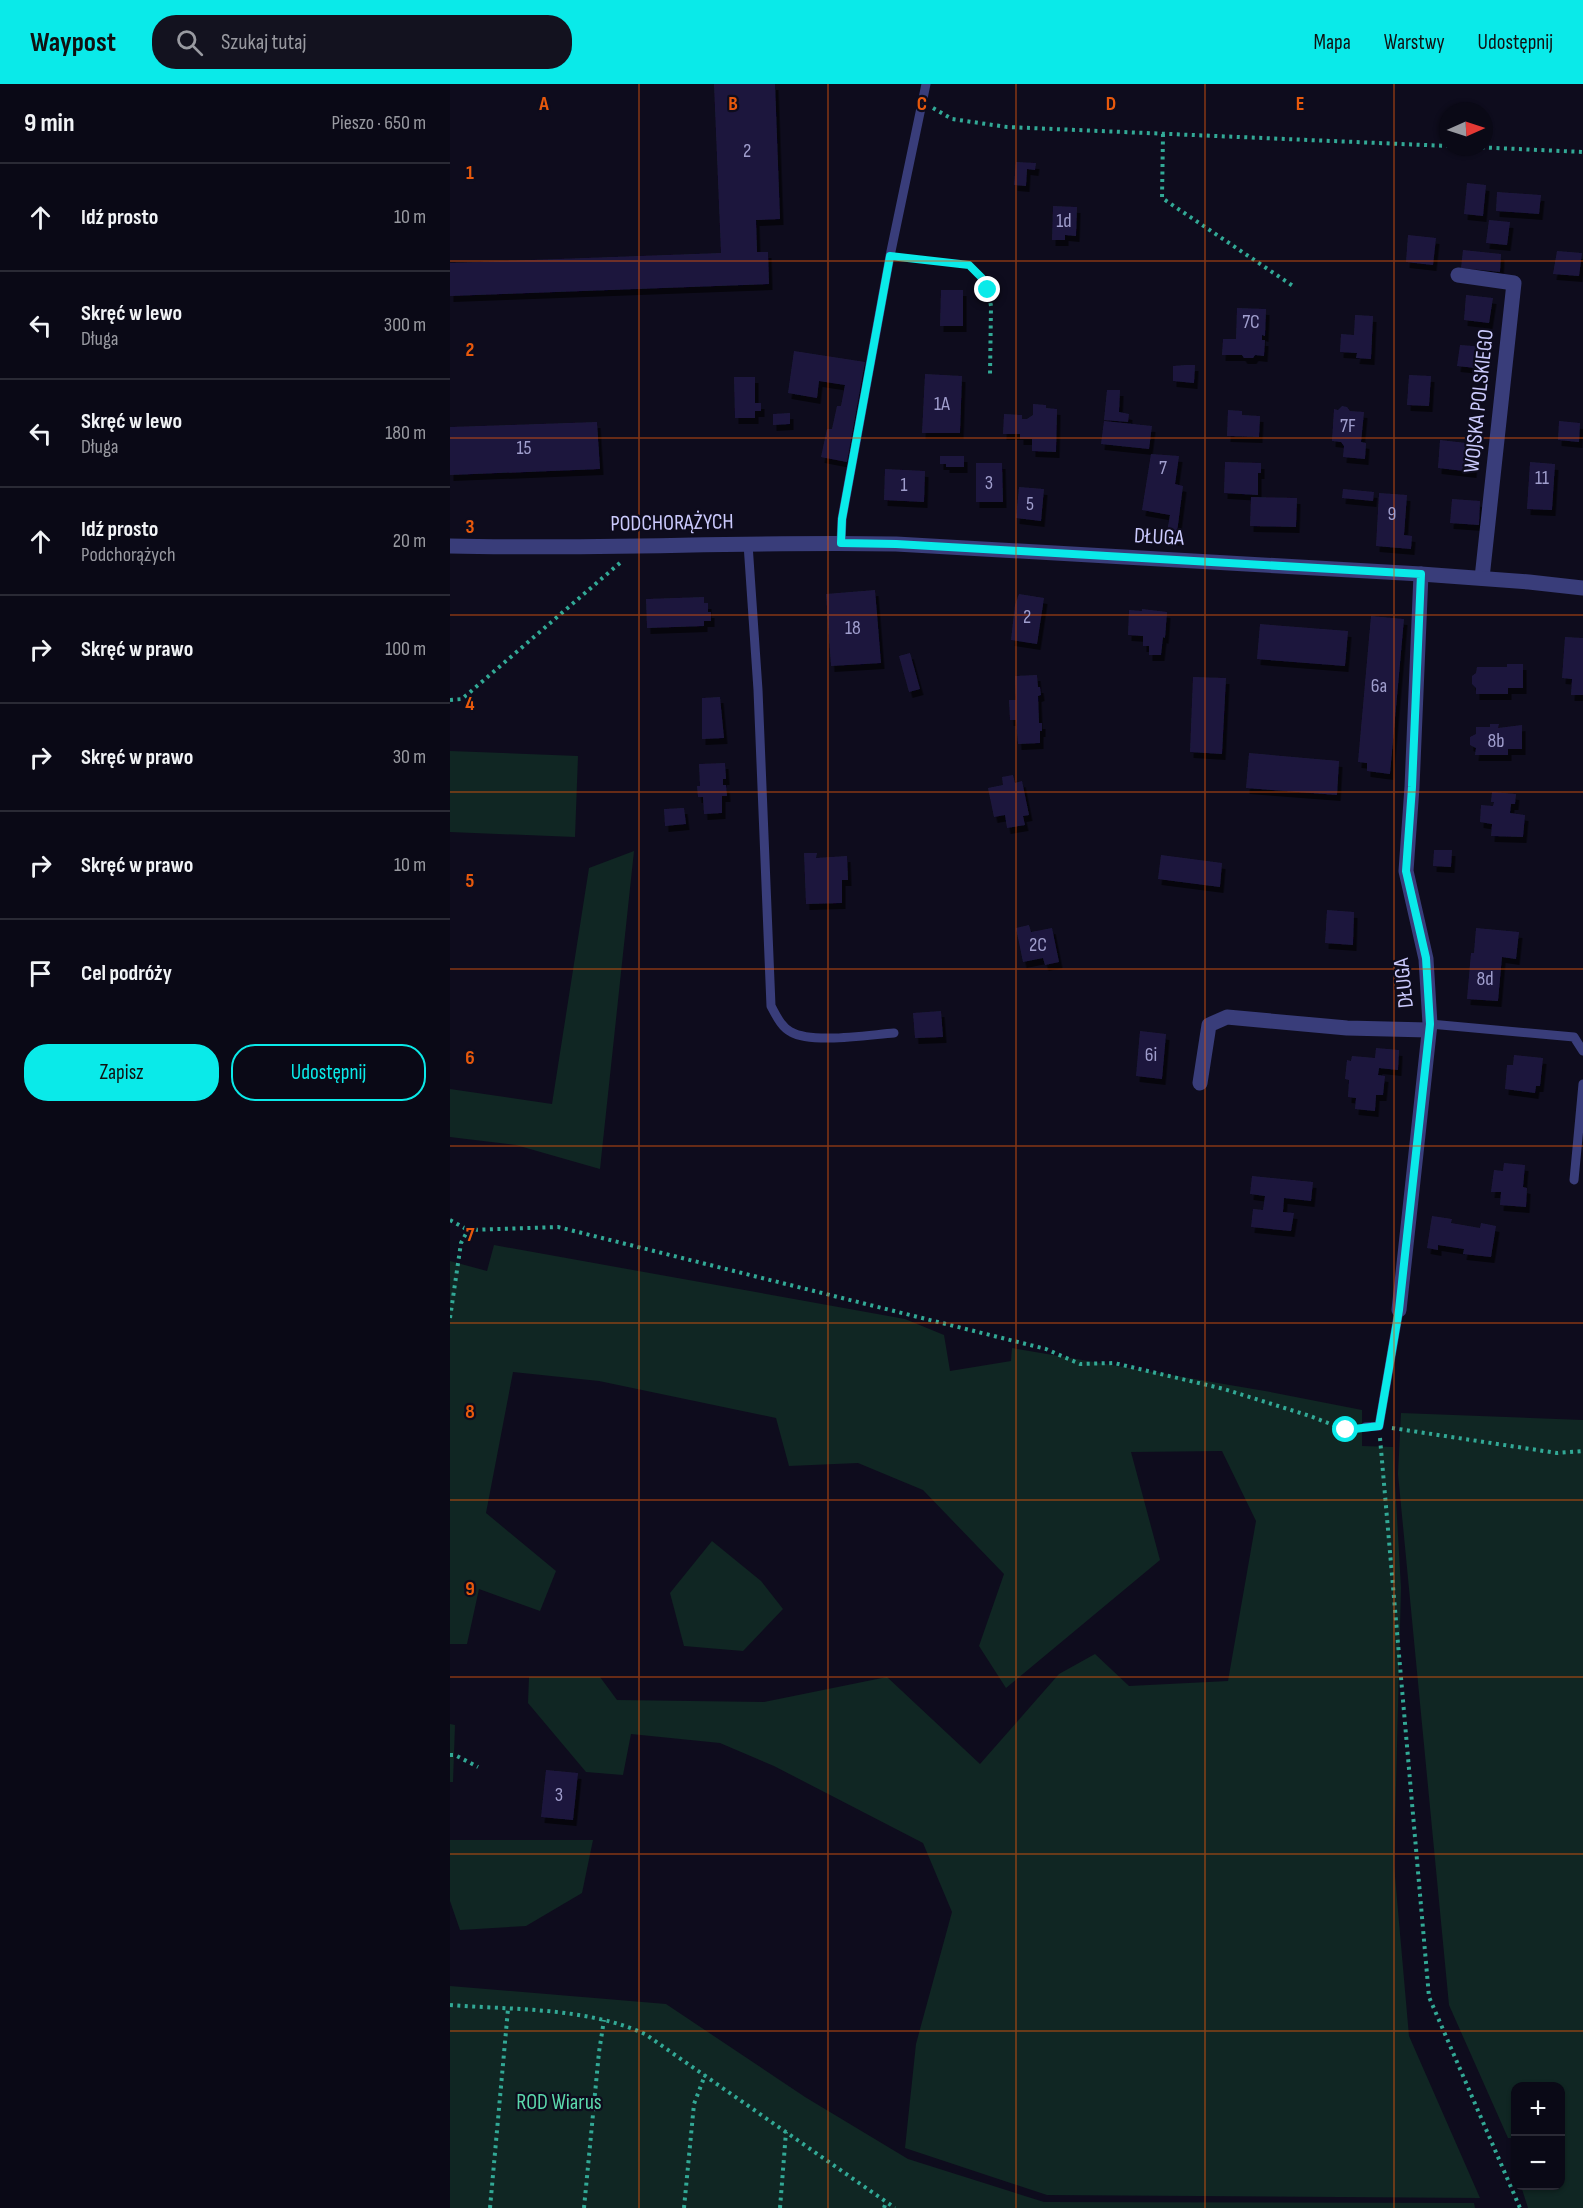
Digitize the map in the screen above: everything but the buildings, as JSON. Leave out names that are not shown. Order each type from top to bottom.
[{"type":"street","name":"WOJSKA POLSKIEGO","points":[[1458,275],[1514,284],[1482,578]]},
{"type":"street","name":"PODCHORĄŻYCH","points":[[450,546],[637,547],[896,544]]},
{"type":"street","name":"DŁUGA","points":[[896,544],[1421,574],[1583,588]]},
{"type":"street","name":"DŁUGA","points":[[1399,1310],[1429,1027],[1426,958],[1406,871],[1421,574]]},
{"type":"street","name":"DŁUGA","points":[[1200,1083],[1209,1025],[1227,1017],[1347,1028],[1429,1027]]},
{"type":"lane","points":[[841,543],[842,519],[890,256],[926,84]]},
{"type":"lane","points":[[748,544],[758,690],[771,1006],[780,1022],[790,1032],[806,1037],[894,1033]]},
{"type":"lane","points":[[1429,1027],[1574,1037],[1583,1051]]},
{"type":"lane","points":[[1574,1180],[1583,1084]]},
{"type":"lane","name":"DŁUGA","points":[[1379,1426],[1399,1310]]},
{"type":"lane","points":[[1365,1427],[1379,1426]]},
{"type":"path","points":[[923,95],[931,107],[952,119],[1007,127],[1439,146]]},
{"type":"path","points":[[1164,134],[1162,198],[1293,286]]},
{"type":"path","points":[[1493,148],[1583,152]]},
{"type":"path","points":[[890,256],[969,265],[982,278],[988,290],[991,306],[990,375]]},
{"type":"path","points":[[450,700],[462,699],[637,547]]},
{"type":"path","points":[[450,1220],[468,1230],[558,1227],[1046,1349],[1080,1364],[1114,1363],[1224,1389],[1310,1416],[1346,1430],[1365,1427]]},
{"type":"path","points":[[450,1318],[461,1243],[468,1230]]},
{"type":"path","points":[[1520,2208],[1429,1997],[1379,1426],[1557,1453],[1583,1451]]},
{"type":"path","points":[[450,1755],[455,1755],[478,1767]]},
{"type":"path","points":[[450,2005],[578,2014],[625,2024],[645,2034],[895,2208]]},
{"type":"path","points":[[490,2208],[508,2009]]},
{"type":"path","points":[[584,2208],[604,2020]]},
{"type":"path","points":[[684,2208],[694,2104],[705,2075]]},
{"type":"path","points":[[780,2208],[786,2132]]},
{"type":"path","points":[[884,2208],[886,2202]]},
{"type":"green space","points":[[450,751],[578,756],[575,837],[450,832]]},
{"type":"green space","points":[[634,851],[600,1169],[516,1145],[450,1137],[450,1089],[552,1104],[589,868]]},
{"type":"green space","points":[[494,1245],[905,1319],[944,1335],[950,1371],[1011,1361],[1012,1348],[1362,1410],[1362,1446],[1393,1447],[1401,1588],[1394,1865],[1409,2036],[1480,2198],[1047,2195],[905,2148],[916,2044],[952,1912],[923,1843],[774,1766],[720,1743],[631,1734],[623,1775],[586,1772],[528,1703],[529,1677],[600,1677],[617,1700],[764,1702],[887,1677],[980,1764],[1059,1674],[1095,1654],[1129,1686],[1228,1681],[1256,1521],[1222,1451],[1131,1452],[1160,1560],[1006,1688],[979,1646],[1004,1574],[923,1490],[858,1463],[789,1466],[776,1418],[599,1381],[513,1372],[486,1513],[556,1571],[540,1611],[479,1589],[467,1644],[450,1644],[450,1261],[487,1271]]},
{"type":"green space","points":[[1401,1413],[1583,1420],[1583,2208],[1528,2208],[1522,2190],[1565,2190],[1565,2082],[1511,2082],[1511,2138],[1508,2138],[1449,2005],[1398,1474]]},
{"type":"green space","points":[[712,1541],[761,1581],[783,1609],[743,1651],[684,1646],[670,1593]]},
{"type":"green space","points":[[450,1724],[455,1725],[453,1782],[450,1782]]},
{"type":"green space","points":[[450,1840],[593,1840],[582,1893],[526,1926],[460,1930],[450,1901]]},
{"type":"green space","name":"ROD Wiarus","points":[[450,1986],[666,2004],[805,2097],[908,2159],[1044,2202],[1474,2203],[1475,2208],[450,2208]]},
{"type":"route","points":[[988,290],[982,278],[969,265],[890,256],[842,519],[841,543],[896,544],[1421,574],[1406,871],[1426,958],[1430,1024],[1399,1310],[1379,1426],[1346,1430]]}]
